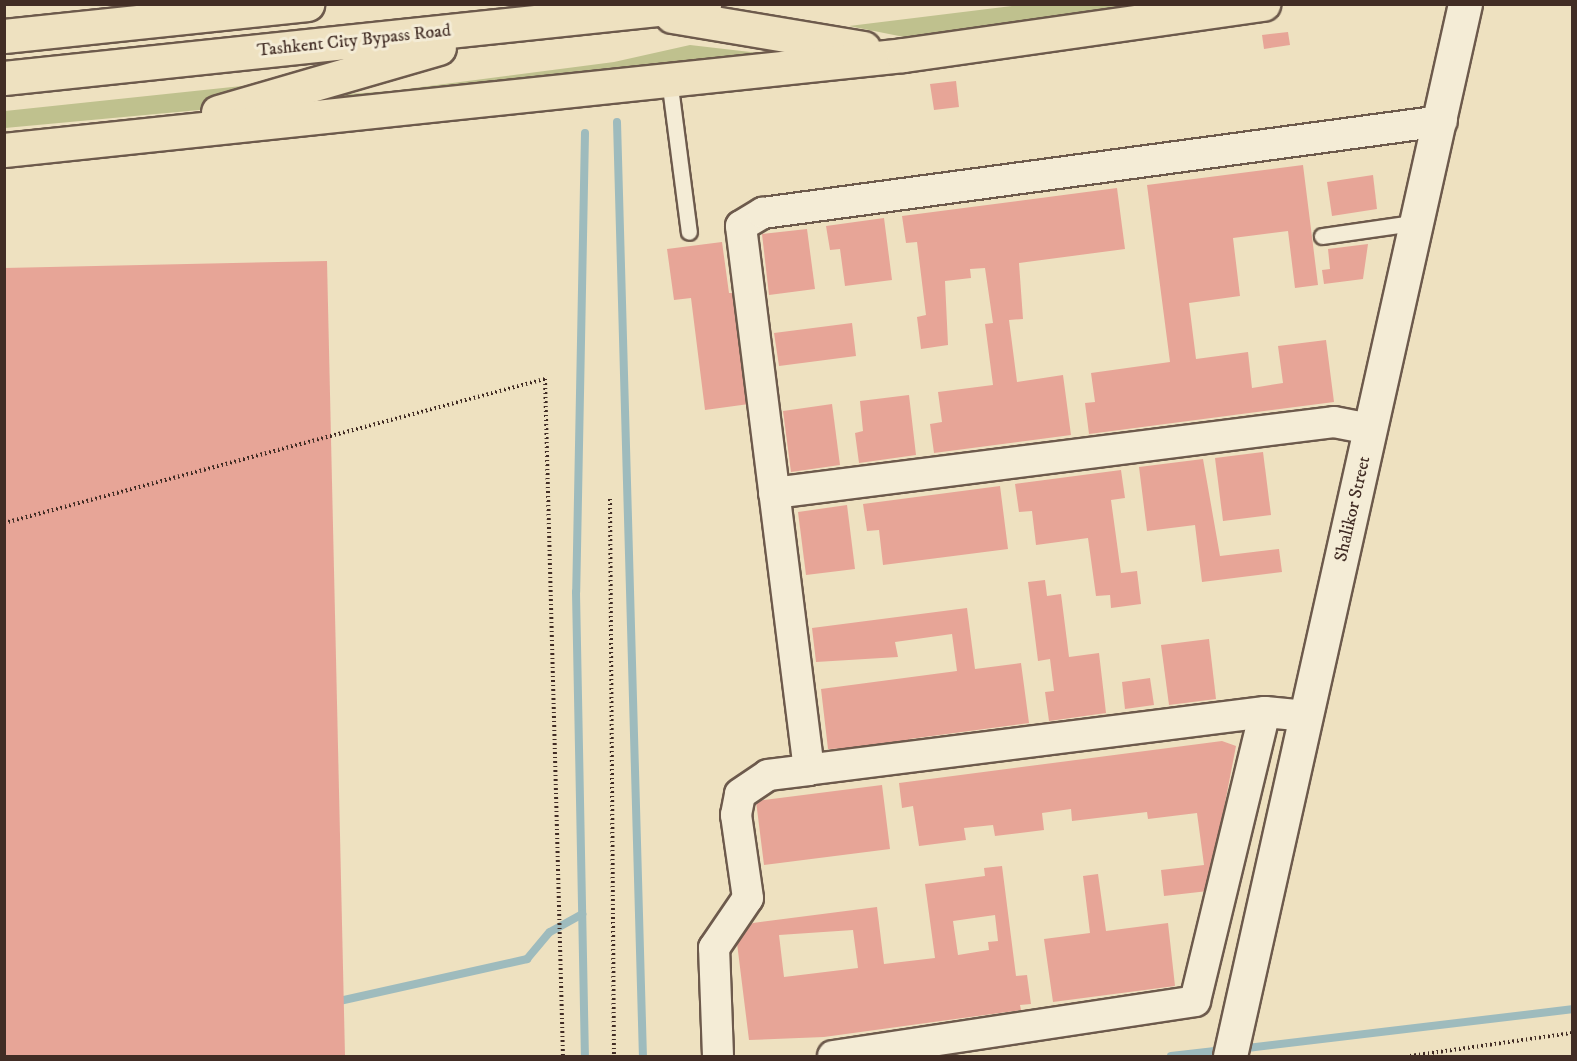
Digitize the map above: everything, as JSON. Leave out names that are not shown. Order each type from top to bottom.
[{"type":"highway","points":[[4,36],[307,4]]},
{"type":"highway","name":"Tashkent City Bypass Road","points":[[4,78],[704,4]]},
{"type":"highway","points":[[4,150],[903,55],[1263,4]]},
{"type":"highway","points":[[643,11],[903,55]]},
{"type":"highway","points":[[136,136],[521,24]]},
{"type":"street","name":"Shаlikor Street","points":[[1230,1056],[1442,122],[1465,4]]},
{"type":"street","points":[[809,770],[741,236],[744,220],[750,216],[1442,122]]},
{"type":"street","points":[[774,493],[1334,422],[1371,429]]},
{"type":"street","points":[[718,1056],[714,948],[748,898],[736,815],[740,794],[768,775],[1266,712],[1307,716]]},
{"type":"street","points":[[833,1056],[1195,1001],[1266,712]]},
{"type":"lane","points":[[669,79],[689,232]]},
{"type":"lane","points":[[1322,236],[1419,222]]},
{"type":"path","points":[[4,523],[545,379],[563,1056]]},
{"type":"path","points":[[609,499],[614,1056]]},
{"type":"path","points":[[1410,1056],[1572,1033]]},
{"type":"green space","points":[[1020,5],[1173,5],[914,39],[849,26]]},
{"type":"green space","points":[[690,45],[759,53],[641,69],[5,128],[5,111],[260,84],[306,97],[391,91],[614,62]]},
{"type":"building","points":[[1288,32],[1290,45],[1264,49],[1262,35]]},
{"type":"building","points":[[956,81],[959,107],[934,110],[930,84]]},
{"type":"building","points":[[1303,165],[1318,285],[1295,288],[1288,231],[1233,238],[1240,296],[1189,303],[1196,359],[1248,352],[1252,388],[1283,383],[1278,346],[1326,340],[1334,402],[1089,434],[1085,403],[1095,402],[1091,373],[1170,362],[1147,185]]},
{"type":"building","points":[[1373,175],[1377,209],[1332,216],[1327,182]]},
{"type":"building","points":[[1117,188],[1125,249],[1019,263],[1023,319],[1009,320],[1017,382],[1063,375],[1071,435],[934,453],[930,424],[942,422],[938,392],[993,385],[985,324],[993,323],[985,268],[970,269],[971,278],[945,281],[948,345],[921,349],[917,317],[926,315],[917,242],[906,243],[902,216]]},
{"type":"building","points":[[884,218],[892,280],[845,286],[840,249],[830,250],[826,226]]},
{"type":"building","points":[[807,229],[815,289],[769,295],[762,234]]},
{"type":"building","points":[[722,242],[729,293],[735,293],[749,404],[705,410],[691,298],[674,300],[667,249]]},
{"type":"building","points":[[1368,244],[1363,279],[1324,284],[1322,270],[1330,269],[1328,249]]},
{"type":"building","points":[[327,261],[345,1056],[4,1056],[4,268]]},
{"type":"building","points":[[852,323],[856,356],[779,366],[774,333]]},
{"type":"building","points":[[909,395],[916,455],[859,463],[855,433],[863,431],[860,401]]},
{"type":"building","points":[[832,404],[840,465],[791,472],[783,411]]},
{"type":"building","points":[[1263,452],[1271,515],[1223,521],[1215,458]]},
{"type":"building","points":[[1203,459],[1220,556],[1279,549],[1282,572],[1202,582],[1195,525],[1147,531],[1139,467]]},
{"type":"building","points":[[1121,470],[1125,498],[1111,500],[1121,573],[1137,571],[1141,604],[1111,608],[1110,595],[1096,596],[1088,538],[1036,545],[1032,511],[1019,512],[1015,484]]},
{"type":"building","points":[[1000,486],[1008,549],[883,565],[879,530],[867,531],[863,504]]},
{"type":"building","points":[[847,505],[855,569],[806,575],[798,512]]},
{"type":"building","points":[[1045,580],[1047,596],[1061,594],[1069,657],[1099,653],[1106,713],[1049,721],[1045,692],[1054,691],[1050,659],[1038,661],[1028,582]]},
{"type":"building","points":[[967,608],[975,669],[1021,663],[1029,723],[909,739],[909,746],[828,749],[821,689],[957,671],[952,634],[895,642],[898,657],[816,662],[812,628]]},
{"type":"building","points":[[1209,639],[1216,699],[1169,705],[1161,645]]},
{"type":"building","points":[[1150,678],[1154,705],[1125,709],[1122,682]]},
{"type":"building","points":[[1222,741],[1236,746],[1208,891],[1164,896],[1161,870],[1204,865],[1197,813],[1148,819],[1147,812],[1072,821],[1071,809],[1042,813],[1044,830],[995,836],[993,825],[964,828],[966,840],[919,846],[913,806],[902,808],[899,783]]},
{"type":"building","points":[[882,785],[890,849],[764,865],[756,801]]},
{"type":"building","points":[[1002,866],[1016,976],[1027,975],[1031,1004],[1020,1005],[1021,1010],[824,1037],[749,1040],[736,935],[753,923],[877,907],[884,964],[935,958],[925,884],[985,876],[984,868]],"holes":[[[995,915],[998,941],[988,942],[989,950],[958,955],[953,921]],[[853,930],[858,968],[784,977],[779,935]]]},
{"type":"building","points":[[1098,874],[1106,931],[1168,923],[1175,986],[1053,1002],[1044,939],[1090,933],[1083,876]]},
{"type":"waterway","points":[[617,122],[643,1056]]},
{"type":"waterway","points":[[585,133],[576,592],[585,1056]]},
{"type":"waterway","points":[[335,1002],[527,959],[550,932],[582,914]]},
{"type":"waterway","points":[[1239,1049],[1572,1009]]},
{"type":"waterway","points":[[1171,1056],[1224,1050]]}]
